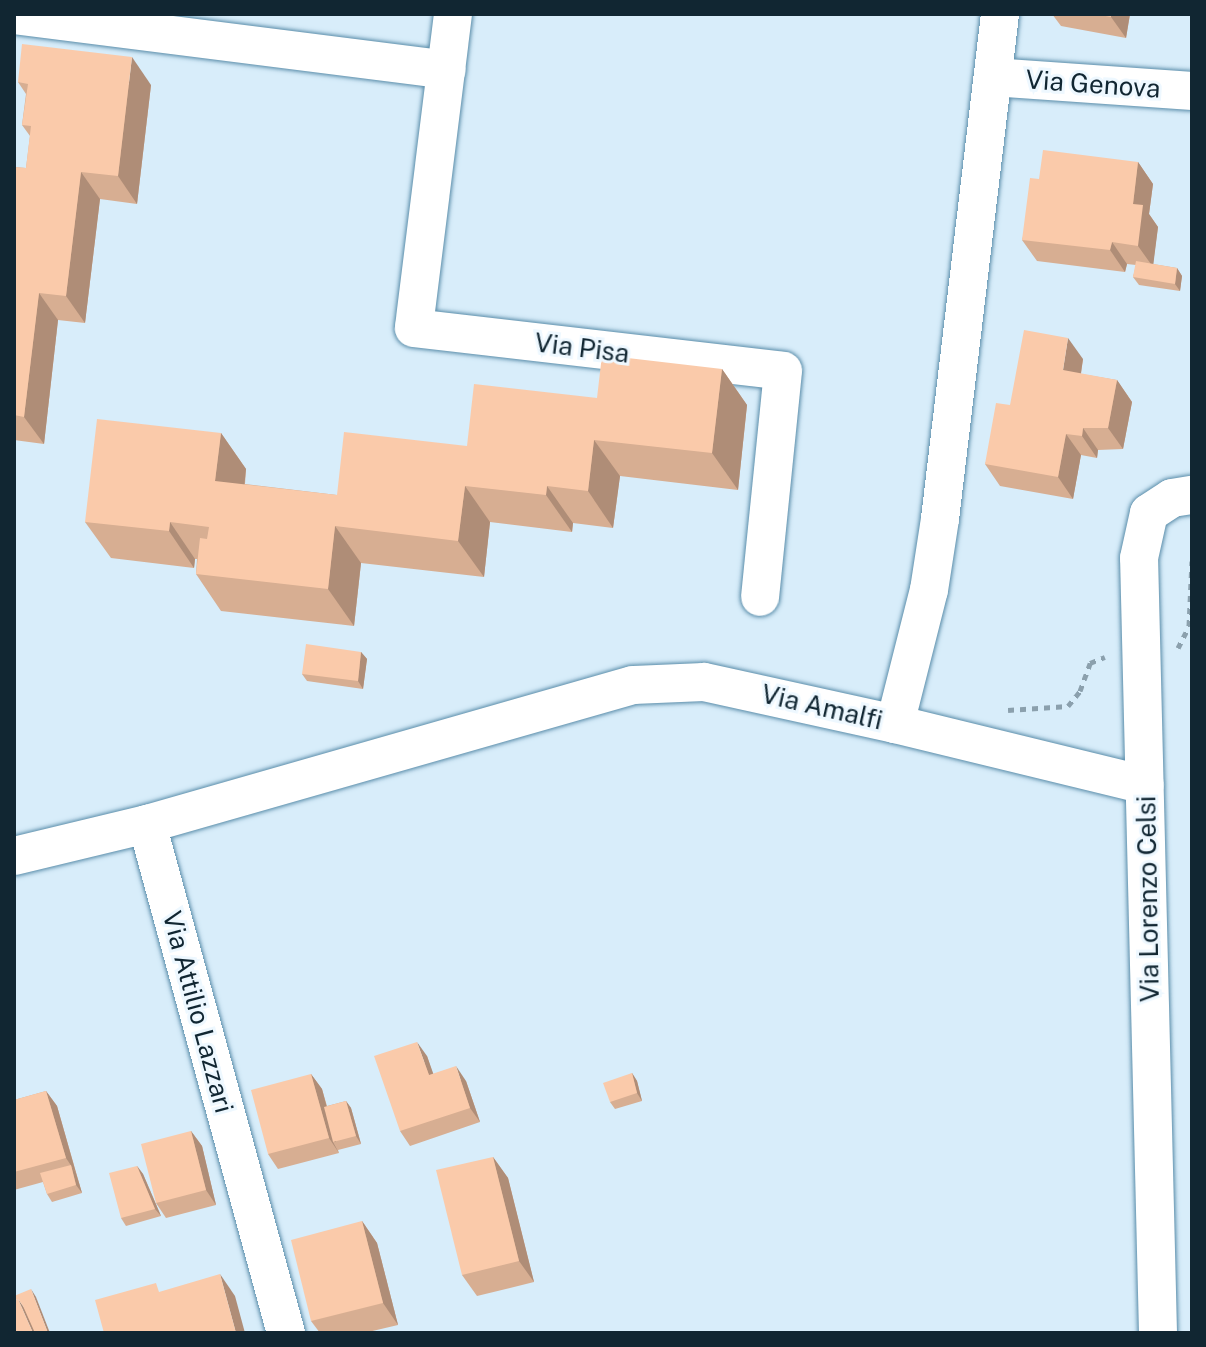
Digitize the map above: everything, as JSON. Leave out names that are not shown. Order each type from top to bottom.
[{"type":"street","name":"Via Pisa","points":[[453,14],[414,328],[783,371],[760,597]]},
{"type":"street","name":"Via Amalfi","points":[[147,824],[633,685],[704,682],[895,724],[929,590],[940,519],[1000,14]]},
{"type":"street","points":[[14,15],[447,70]]},
{"type":"street","name":"Via Genova","points":[[993,77],[1192,91]]},
{"type":"street","name":"Via Lorenzo Celsi","points":[[1158,1333],[1141,532],[1149,513],[1172,498],[1192,495]]},
{"type":"street","points":[[895,724],[1145,785]]},
{"type":"street","points":[[14,856],[147,824]]},
{"type":"street","name":"Via Attilio Lazzari","points":[[147,824],[286,1333]]},
{"type":"path","points":[[1163,651],[1175,650],[1186,637],[1192,561]]},
{"type":"path","points":[[1000,710],[1068,706],[1080,691],[1090,663],[1110,657]]},
{"type":"building","points":[[22,44],[132,57],[118,176],[81,172],[66,296],[39,293],[24,417],[14,415],[14,167],[26,168],[31,126],[22,125],[28,84],[18,82]]},
{"type":"building","points":[[1043,150],[1138,162],[1133,204],[1143,205],[1138,246],[1112,242],[1110,250],[1022,240],[1030,178],[1039,179]]},
{"type":"building","points":[[1136,261],[1177,268],[1175,284],[1133,277]]},
{"type":"building","points":[[1024,330],[1068,338],[1063,370],[1117,380],[1108,428],[1083,428],[1082,436],[1066,434],[1058,477],[985,464],[996,403],[1010,405]]},
{"type":"building","points":[[602,355],[722,369],[712,453],[594,440],[588,491],[547,486],[546,495],[465,486],[458,541],[335,526],[328,589],[196,574],[200,538],[207,539],[209,527],[170,522],[169,531],[85,522],[97,419],[221,433],[215,481],[337,495],[344,432],[467,446],[474,384],[597,398]]},
{"type":"building","points":[[306,644],[361,652],[358,681],[302,674]]},
{"type":"building","points":[[417,1042],[429,1075],[456,1066],[470,1108],[400,1131],[374,1056]]},
{"type":"building","points":[[632,1073],[637,1093],[610,1102],[603,1083]]},
{"type":"building","points":[[311,1074],[329,1138],[268,1154],[251,1090]]},
{"type":"building","points":[[46,1091],[66,1158],[14,1172],[14,1100]]},
{"type":"building","points":[[346,1101],[356,1136],[333,1142],[324,1107]]},
{"type":"building","points":[[191,1131],[206,1190],[156,1203],[141,1144]]},
{"type":"building","points":[[493,1157],[519,1261],[462,1275],[436,1170]]},
{"type":"building","points":[[71,1165],[76,1185],[47,1194],[40,1173]]},
{"type":"building","points":[[137,1166],[155,1209],[121,1218],[109,1173]]},
{"type":"building","points":[[362,1221],[383,1303],[311,1321],[291,1240]]},
{"type":"building","points":[[220,1274],[236,1333],[104,1333],[95,1300],[156,1283],[159,1292]]},
{"type":"building","points":[[31,1289],[48,1333],[35,1333],[23,1306],[18,1299],[14,1300],[14,1296]]},
{"type":"building","points":[[18,1299],[33,1333],[14,1333],[14,1300]]}]
